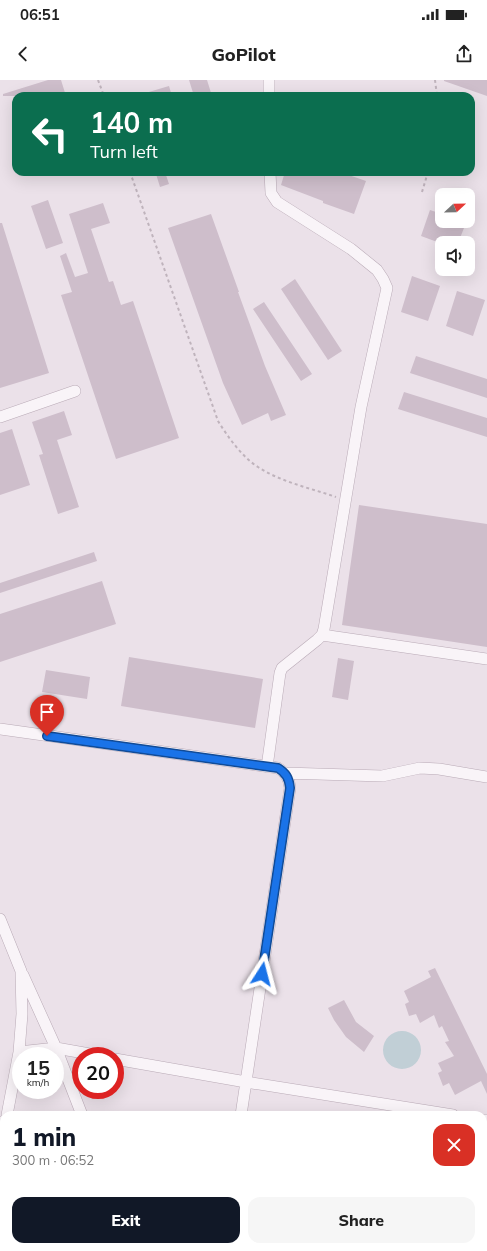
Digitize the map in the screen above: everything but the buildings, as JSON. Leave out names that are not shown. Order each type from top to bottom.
[{"type":"street","points":[[269,80],[269,92]]},
{"type":"street","points":[[267,766],[280,673],[282,668],[322,635],[338,549],[361,407],[387,288],[377,270],[356,253],[277,202],[271,193],[270,176]]},
{"type":"street","points":[[0,417],[75,391]]},
{"type":"street","points":[[322,635],[487,659]]},
{"type":"street","points":[[0,729],[267,766],[278,768],[285,773],[289,780],[290,788],[242,1111]]},
{"type":"street","points":[[285,773],[375,776],[420,768],[439,769],[487,777]]},
{"type":"street","points":[[0,919],[21,971],[56,1047]]},
{"type":"street","points":[[20,1047],[22,1014],[21,971]]},
{"type":"street","points":[[124,1060],[246,1082],[428,1111]]},
{"type":"street","points":[[64,1069],[80,1111]]},
{"type":"street","points":[[7,1111],[12,1088]]},
{"type":"path","points":[[98,80],[102,92]]},
{"type":"path","points":[[435,80],[436,92]]},
{"type":"path","points":[[131,176],[218,421],[231,441],[257,466],[277,477],[345,500]]},
{"type":"path","points":[[422,192],[427,176]]},
{"type":"shaded area","points":[[402,1031],[412,1034],[418,1040],[421,1050],[418,1060],[412,1066],[402,1069],[392,1066],[386,1060],[383,1050],[386,1040],[392,1034]]},
{"type":"route","points":[[47,736],[278,768],[285,773],[289,780],[290,788],[262,974]]}]
